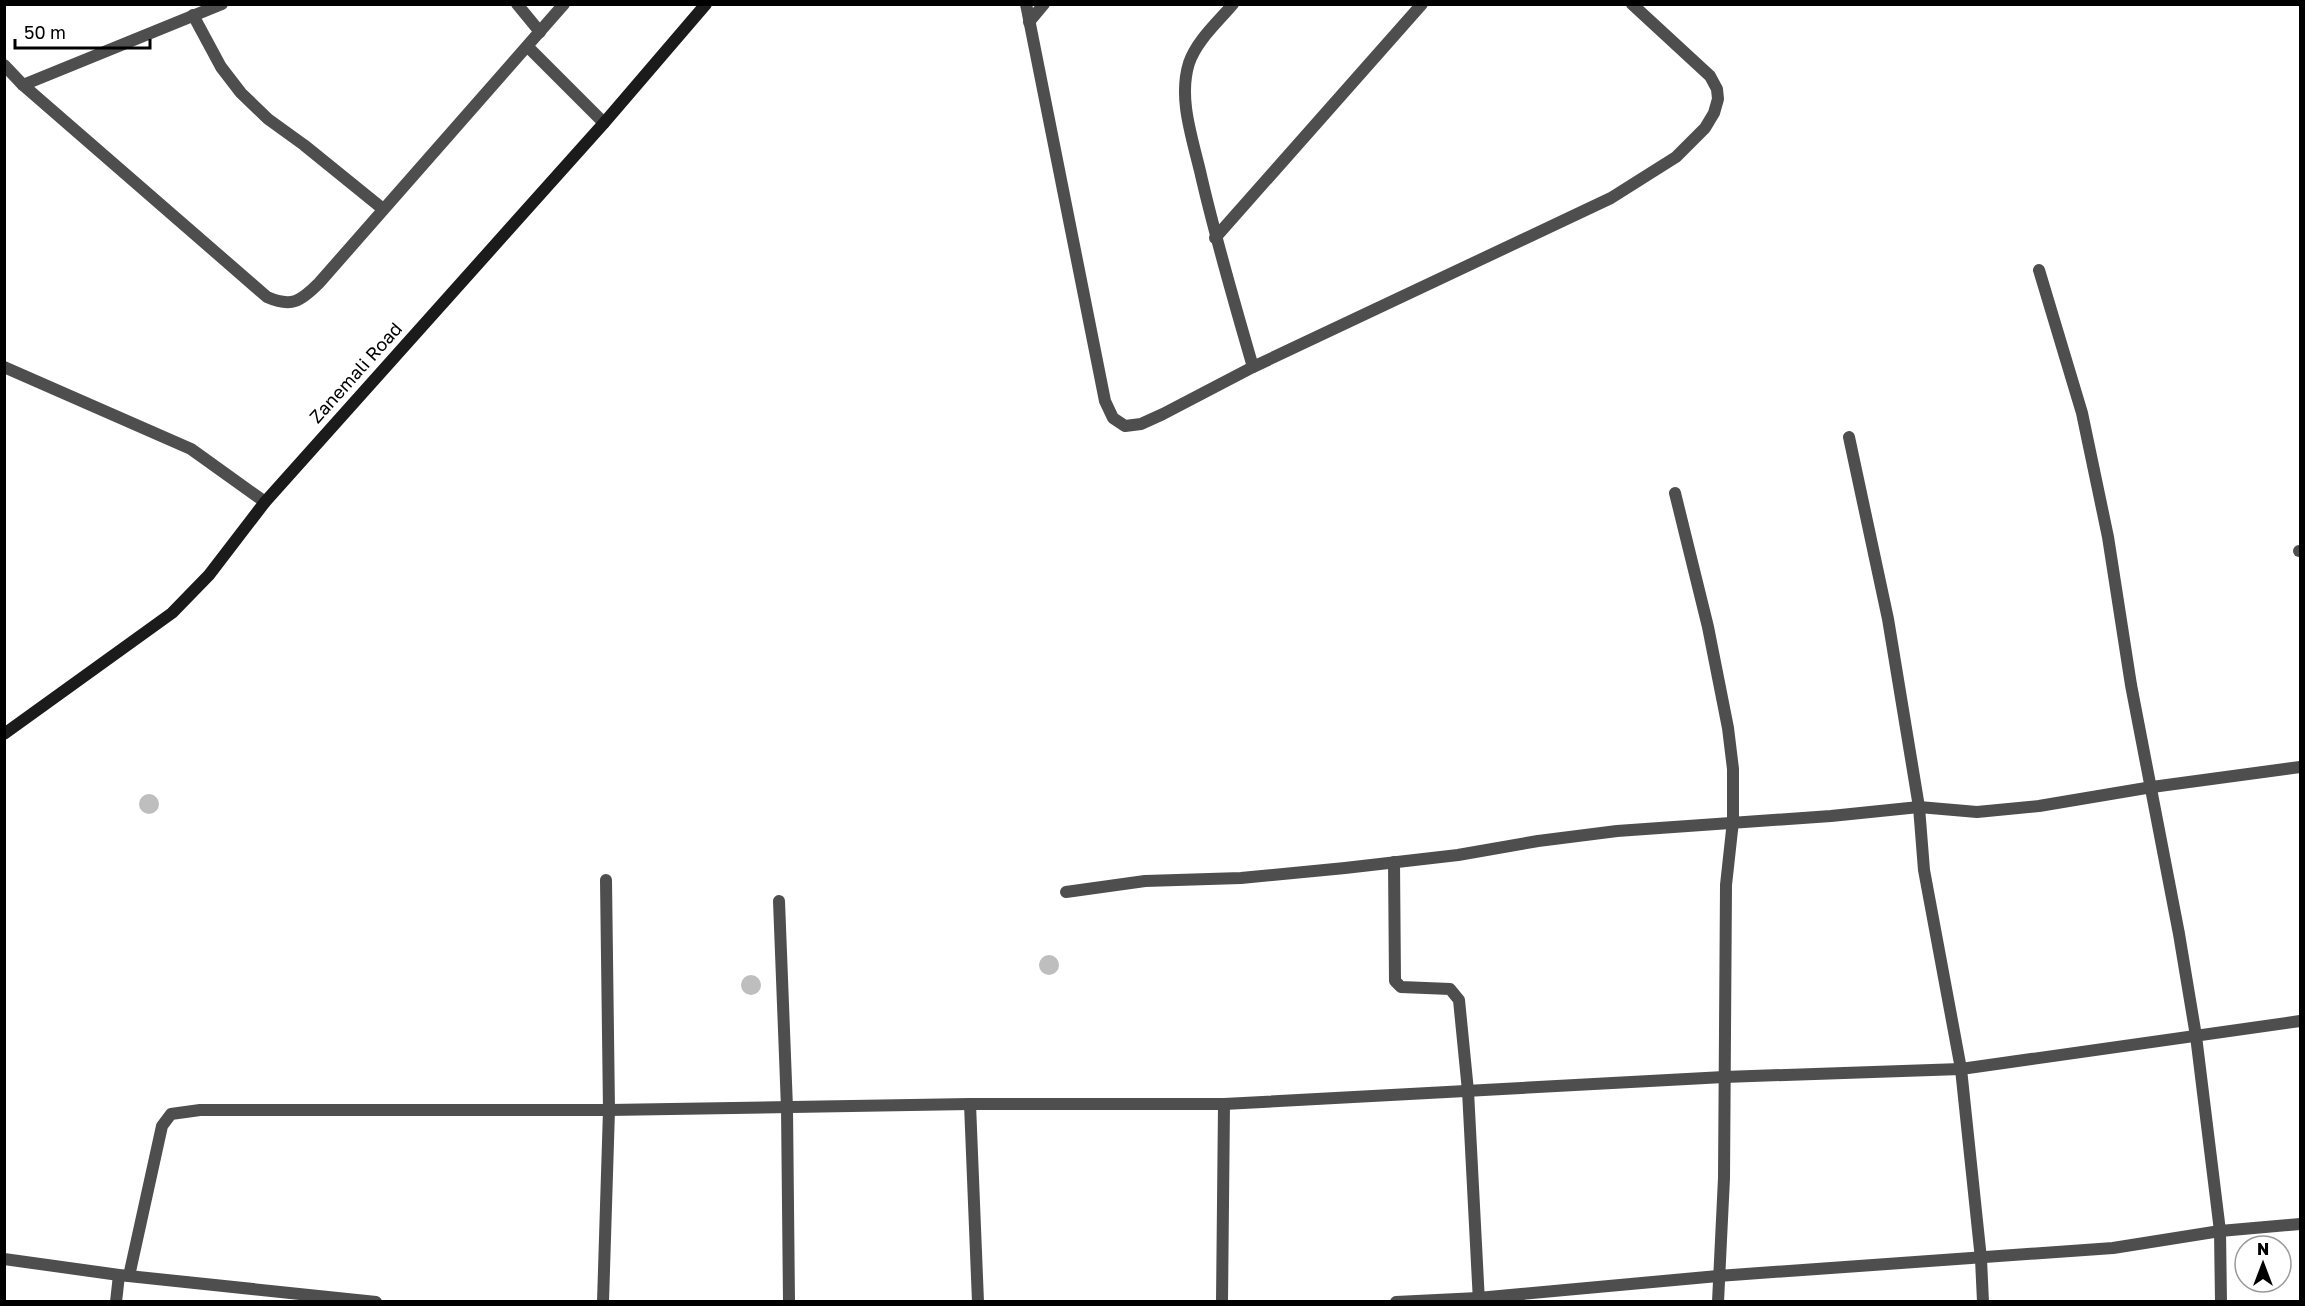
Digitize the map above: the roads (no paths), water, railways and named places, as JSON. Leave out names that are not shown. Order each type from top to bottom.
[{"type":"street","points":[[23,85],[208,7],[222,4]]},
{"type":"street","points":[[517,4],[540,32]]},
{"type":"street","points":[[4,65],[23,85],[267,297],[281,303],[296,302],[307,296],[564,4]]},
{"type":"street","name":"Zanemali Road","points":[[4,734],[172,613],[208,575],[266,502],[604,123],[706,4]]},
{"type":"street","points":[[1026,4],[1106,401],[1113,418],[1125,426],[1141,424],[1253,367],[1611,198],[1676,157],[1705,128],[1714,113],[1718,99],[1717,89],[1710,76],[1632,4]]},
{"type":"street","points":[[1029,22],[1044,4]]},
{"type":"street","points":[[1233,4],[1199,43],[1190,63],[1184,86],[1187,115],[1215,238],[1253,367]]},
{"type":"street","points":[[1215,238],[1422,4]]},
{"type":"street","points":[[193,15],[221,67],[241,93],[268,119],[383,209]]},
{"type":"street","points":[[528,47],[604,123]]},
{"type":"street","points":[[2038,270],[2082,413],[2108,537],[2131,685],[2152,787],[2196,1036],[2220,1231],[2221,1302]]},
{"type":"street","points":[[4,367],[191,449],[266,502]]},
{"type":"street","points":[[1849,437],[1888,619],[1918,807],[1924,870],[1961,1069],[1981,1258],[1983,1302]]},
{"type":"street","points":[[1675,493],[1708,627],[1728,728],[1732,769],[1733,822],[1726,885],[1724,1178],[1718,1302]]},
{"type":"street","points":[[1066,892],[1145,881],[1241,878],[1394,862],[1617,831],[1831,816],[1918,807],[1977,812],[2039,806],[2301,766]]},
{"type":"street","points":[[1394,862],[1395,981],[1401,987],[1450,989],[1456,994],[1461,1011],[1468,1091],[1478,1300]]},
{"type":"street","points":[[603,1302],[609,1110],[606,880]]},
{"type":"street","points":[[779,901],[787,1108],[789,1302]]},
{"type":"street","points":[[116,1302],[162,1126],[171,1114],[200,1110],[609,1110],[970,1104],[1224,1104],[1724,1077],[1961,1069],[2301,1021]]},
{"type":"street","points":[[970,1104],[978,1302]]},
{"type":"street","points":[[1222,1302],[1224,1104]]},
{"type":"street","points":[[1396,1302],[1478,1300],[1718,1276],[2113,1248],[2220,1231],[2301,1224]]},
{"type":"street","points":[[4,1259],[124,1276],[376,1302]]}]
